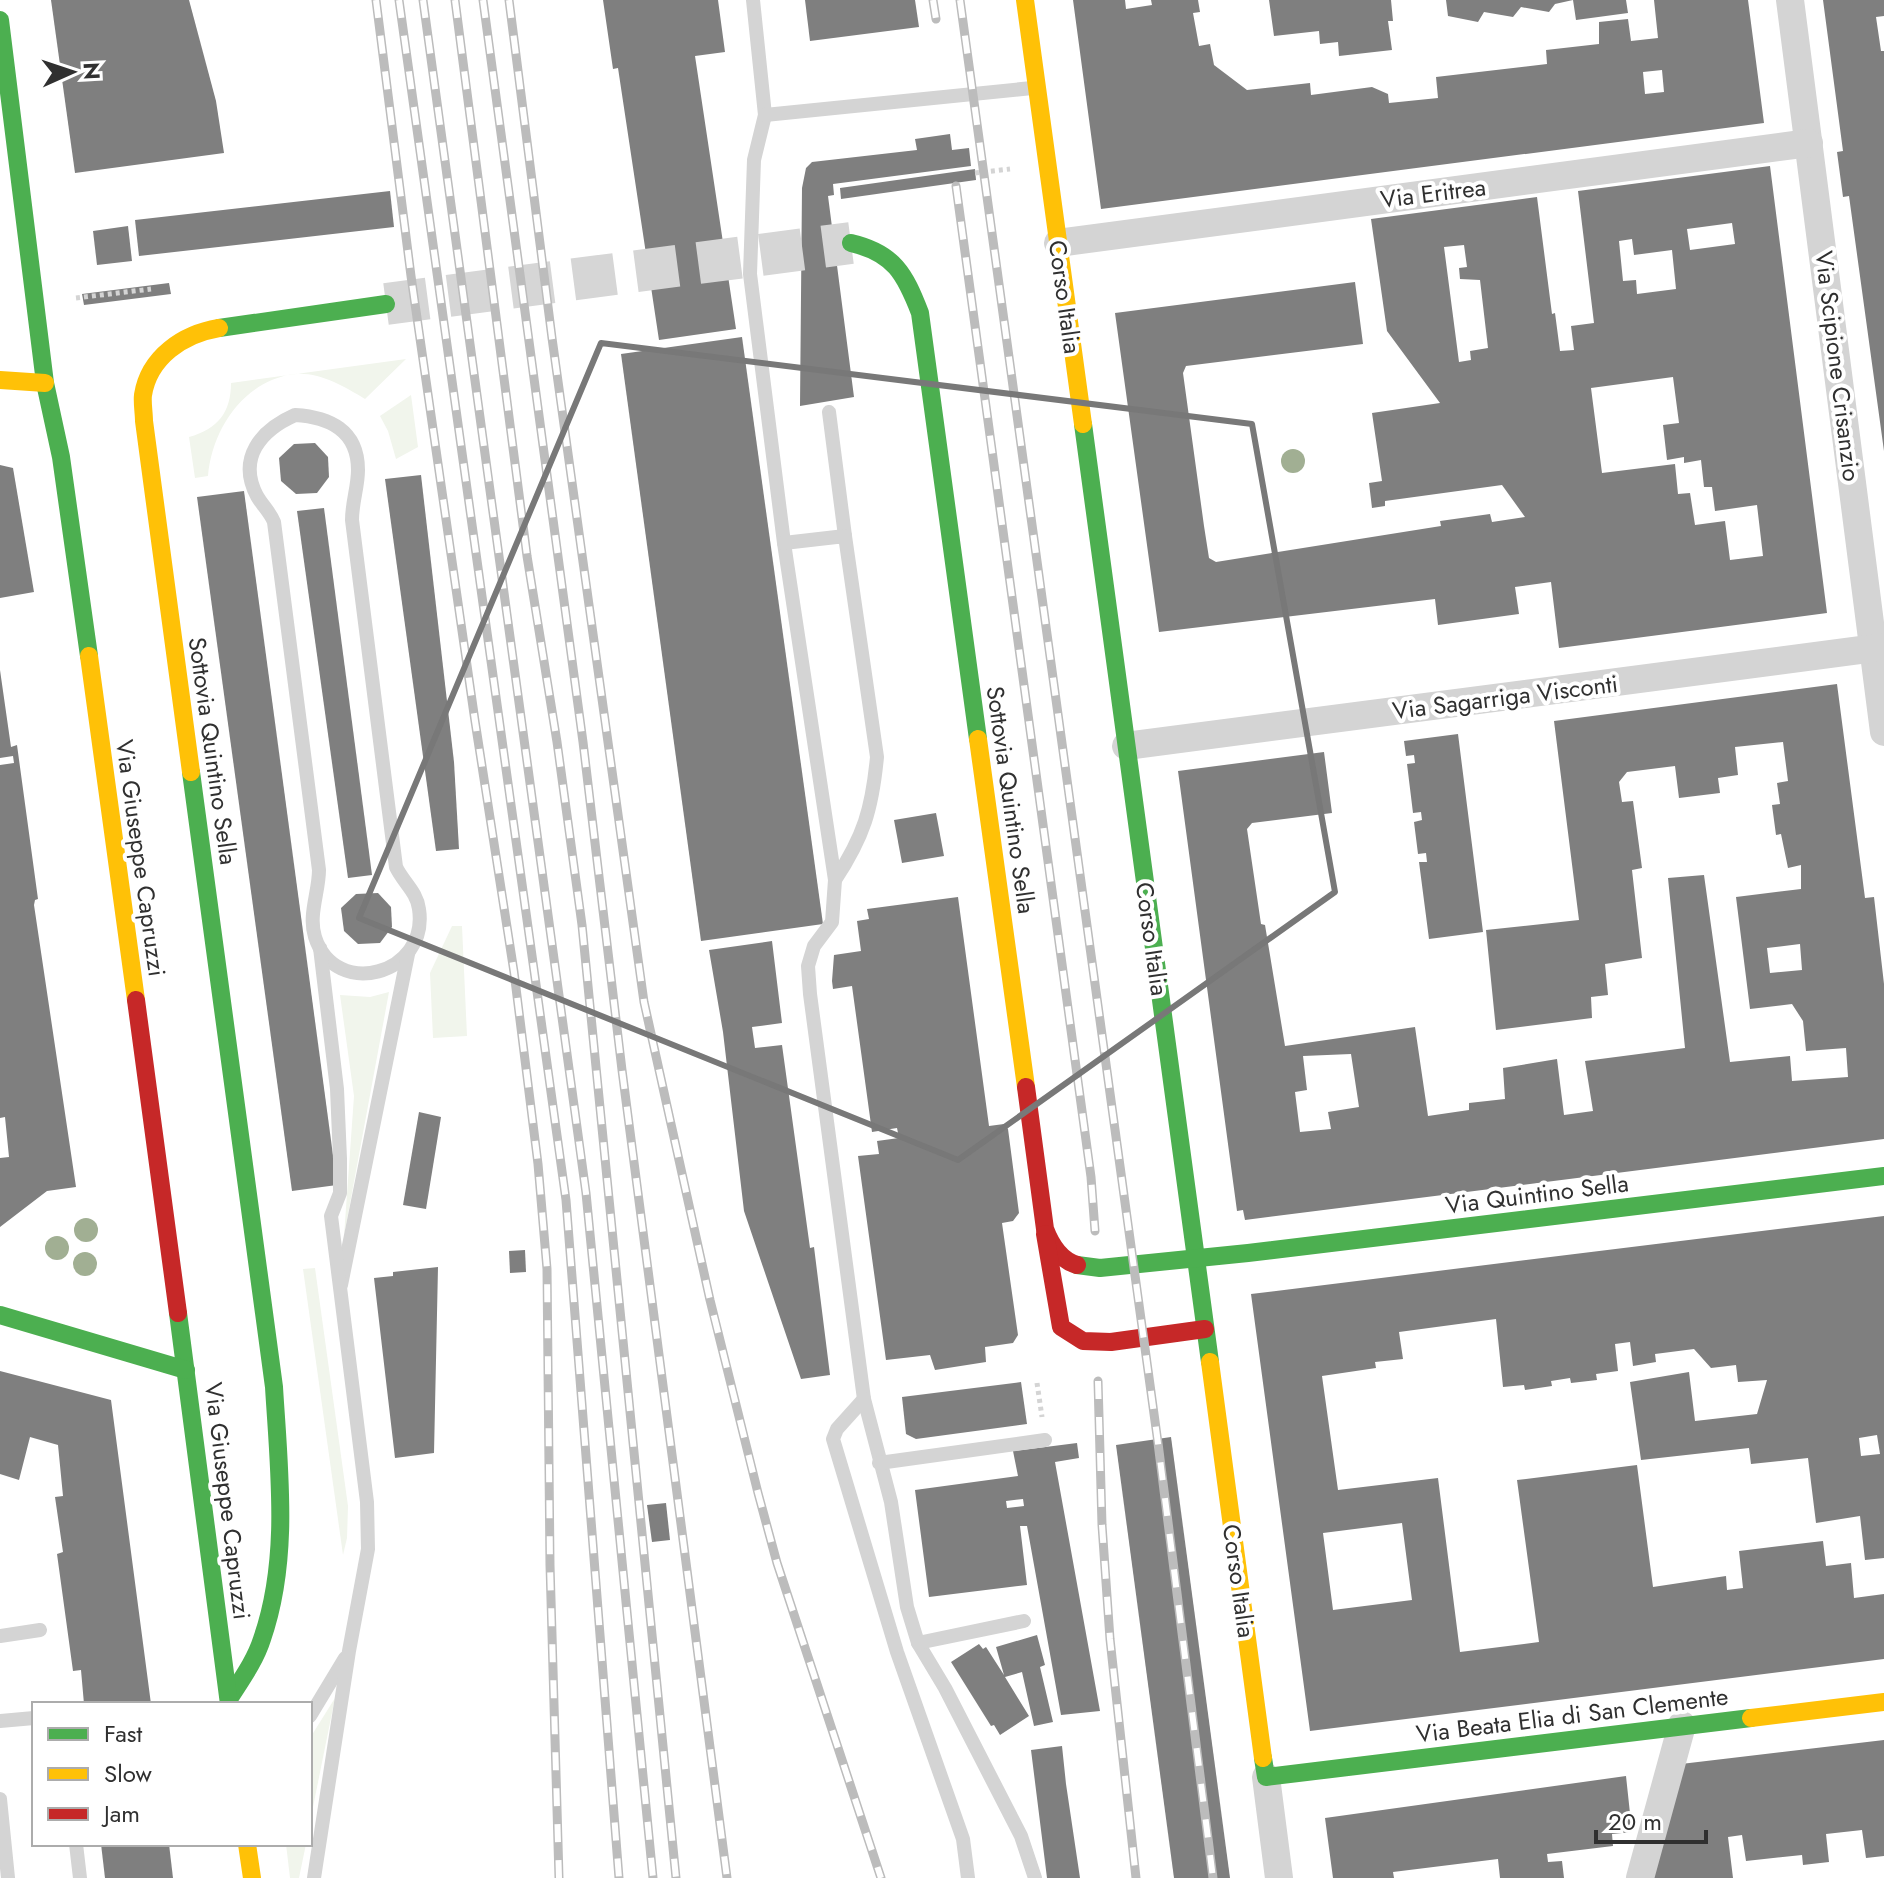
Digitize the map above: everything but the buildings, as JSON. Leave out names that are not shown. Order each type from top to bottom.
[{"type":"street","name":"Corso Italia","points":[[1025,0],[1279,1878]]},
{"type":"street","name":"Via Scipione Crisanzio","points":[[1790,0],[1879,648],[1884,732]]},
{"type":"street","name":"Via Giuseppe Capruzzi","points":[[0,20],[45,383],[61,457],[229,1701]]},
{"type":"street","name":"Via Eritrea","points":[[1058,243],[1809,143]]},
{"type":"street","name":"Sottovia Quintino Sella","points":[[851,243],[869,246],[901,268],[920,313],[1045,1229],[1052,1247],[1071,1264],[1100,1268],[1195,1258]]},
{"type":"street","name":"Sottovia Quintino Sella","points":[[229,1701],[263,1638],[280,1503],[274,1387],[146,437],[143,395],[153,370],[168,349],[189,336],[213,329],[386,304]]},
{"type":"street","points":[[0,380],[45,383]]},
{"type":"street","name":"Via Sagarriga Visconti","points":[[1126,746],[1879,648]]},
{"type":"street","name":"Via Quintino Sella","points":[[1195,1258],[1884,1176]]},
{"type":"street","points":[[1045,1229],[1061,1327],[1083,1341],[1111,1342],[1205,1329]]},
{"type":"street","points":[[0,1315],[186,1370]]},
{"type":"street","name":"Sottovia Quintino Sella","points":[[274,1387],[299,1479]]},
{"type":"street","points":[[203,1492],[228,1528]]},
{"type":"street","points":[[260,1533],[271,1523],[280,1503]]},
{"type":"street","points":[[209,1539],[218,1557],[229,1566]]},
{"type":"street","points":[[269,1578],[298,1564]]},
{"type":"street","name":"Via Beata Elia di San Clemente","points":[[1266,1777],[1884,1702]]},
{"type":"street","points":[[1640,1878],[1682,1725]]},
{"type":"street","points":[[247,1846],[252,1878]]},
{"type":"lane","points":[[753,0],[765,115],[754,160],[750,274],[784,543],[835,880],[832,922],[814,946],[808,966],[864,1399],[891,1502],[907,1607],[918,1643],[945,1688],[1021,1836],[1035,1878]]},
{"type":"lane","points":[[765,115],[1037,88]]},
{"type":"lane","points":[[829,412],[877,757],[874,791],[861,838],[835,880]]},
{"type":"lane","points":[[314,1878],[368,1549],[367,1502],[331,1216],[340,1193],[337,1089],[313,920],[319,870],[274,522],[251,484],[250,467],[262,435],[275,424],[295,415],[315,416],[333,422],[347,435],[355,452],[358,469],[352,520],[396,867],[412,890],[419,906],[421,923],[417,940],[408,954],[395,966],[375,973],[355,973],[338,967],[319,946]]},
{"type":"lane","points":[[784,543],[845,536]]},
{"type":"lane","points":[[340,1289],[408,954]]},
{"type":"lane","points":[[864,1399],[837,1429],[833,1439],[897,1652],[963,1839],[968,1878]]},
{"type":"lane","points":[[879,1463],[1045,1440]]},
{"type":"lane","points":[[918,1643],[1024,1621]]},
{"type":"lane","points":[[0,1636],[40,1630]]},
{"type":"lane","points":[[312,1713],[349,1651]]},
{"type":"lane","points":[[0,1721],[32,1718]]},
{"type":"lane","points":[[0,1799],[8,1878]]},
{"type":"lane","points":[[76,1846],[80,1878]]},
{"type":"path","points":[[975,173],[1012,168]]},
{"type":"path","points":[[76,298],[151,289]]},
{"type":"highlighted area","points":[[601,343],[1252,424],[1335,892],[958,1160],[359,918]]},
{"type":"shaded area","points":[[406,359],[365,399],[323,378],[297,374]]},
{"type":"shaded area","points":[[293,375],[277,378],[246,397],[234,410],[216,441],[208,476],[195,478],[189,437],[208,429],[221,418],[229,403],[231,383]]},
{"type":"shaded area","points":[[411,395],[418,447],[396,459],[380,416]]},
{"type":"shaded area","points":[[452,926],[462,926],[467,1036],[433,1038],[430,973]]},
{"type":"shaded area","points":[[389,992],[344,1236],[354,1096],[340,995],[370,997]]},
{"type":"shaded area","points":[[315,1268],[348,1506],[343,1555],[303,1269]]},
{"type":"shaded area","points":[[335,1698],[312,1812],[312,1735]]},
{"type":"shaded area","points":[[286,1846],[306,1846],[299,1878],[290,1878]]},
{"type":"tunnel","points":[[386,304],[851,243]]},
{"type":"railway","points":[[376,0],[411,276],[514,972],[538,1164],[547,1269],[550,1565],[559,1878]]},
{"type":"railway","points":[[399,0],[566,1200],[619,1878]]},
{"type":"railway","points":[[423,0],[586,1193],[653,1878]]},
{"type":"railway","points":[[455,0],[527,556],[582,925],[676,1878]]},
{"type":"railway","points":[[483,0],[583,742],[622,1070],[727,1878]]},
{"type":"railway","points":[[509,0],[552,338],[644,1002],[710,1300],[758,1493],[777,1563],[881,1878]]},
{"type":"railway","points":[[933,0],[936,19]]},
{"type":"railway","points":[[960,0],[1158,1443],[1213,1878]]},
{"type":"railway","points":[[956,186],[1091,1177],[1095,1231]]},
{"type":"railway","points":[[1098,1381],[1102,1525],[1110,1639],[1136,1878]]},
{"type":"traffic: fast","points":[[0,20],[45,383],[61,457],[89,656]]},
{"type":"traffic: fast","points":[[851,243],[878,253],[896,267],[920,313],[978,739]]},
{"type":"traffic: fast","points":[[219,328],[386,304]]},
{"type":"traffic: fast","points":[[1083,424],[1210,1362]]},
{"type":"traffic: fast","points":[[191,772],[274,1387],[280,1482],[279,1546],[271,1609],[256,1655],[229,1699]]},
{"type":"traffic: fast","points":[[1077,1265],[1100,1268],[1248,1253],[1884,1176]]},
{"type":"traffic: fast","points":[[178,1313],[229,1702]]},
{"type":"traffic: fast","points":[[0,1315],[186,1370]]},
{"type":"traffic: fast","points":[[1263,1758],[1266,1777],[1751,1718]]},
{"type":"traffic: slow","points":[[1025,0],[1083,424]]},
{"type":"traffic: slow","points":[[191,772],[143,398],[152,369],[160,359],[181,342],[219,328]]},
{"type":"traffic: slow","points":[[0,380],[45,383]]},
{"type":"traffic: slow","points":[[89,656],[136,1000]]},
{"type":"traffic: slow","points":[[978,739],[1026,1087]]},
{"type":"traffic: slow","points":[[1210,1362],[1263,1758]]},
{"type":"traffic: slow","points":[[1751,1718],[1884,1702]]},
{"type":"traffic: slow","points":[[247,1846],[252,1878]]},
{"type":"traffic: jam","points":[[136,1000],[178,1313]]},
{"type":"traffic: jam","points":[[1026,1087],[1045,1229],[1057,1251],[1077,1265]]},
{"type":"traffic: jam","points":[[1045,1234],[1061,1327],[1083,1341],[1111,1342],[1205,1329]]}]
